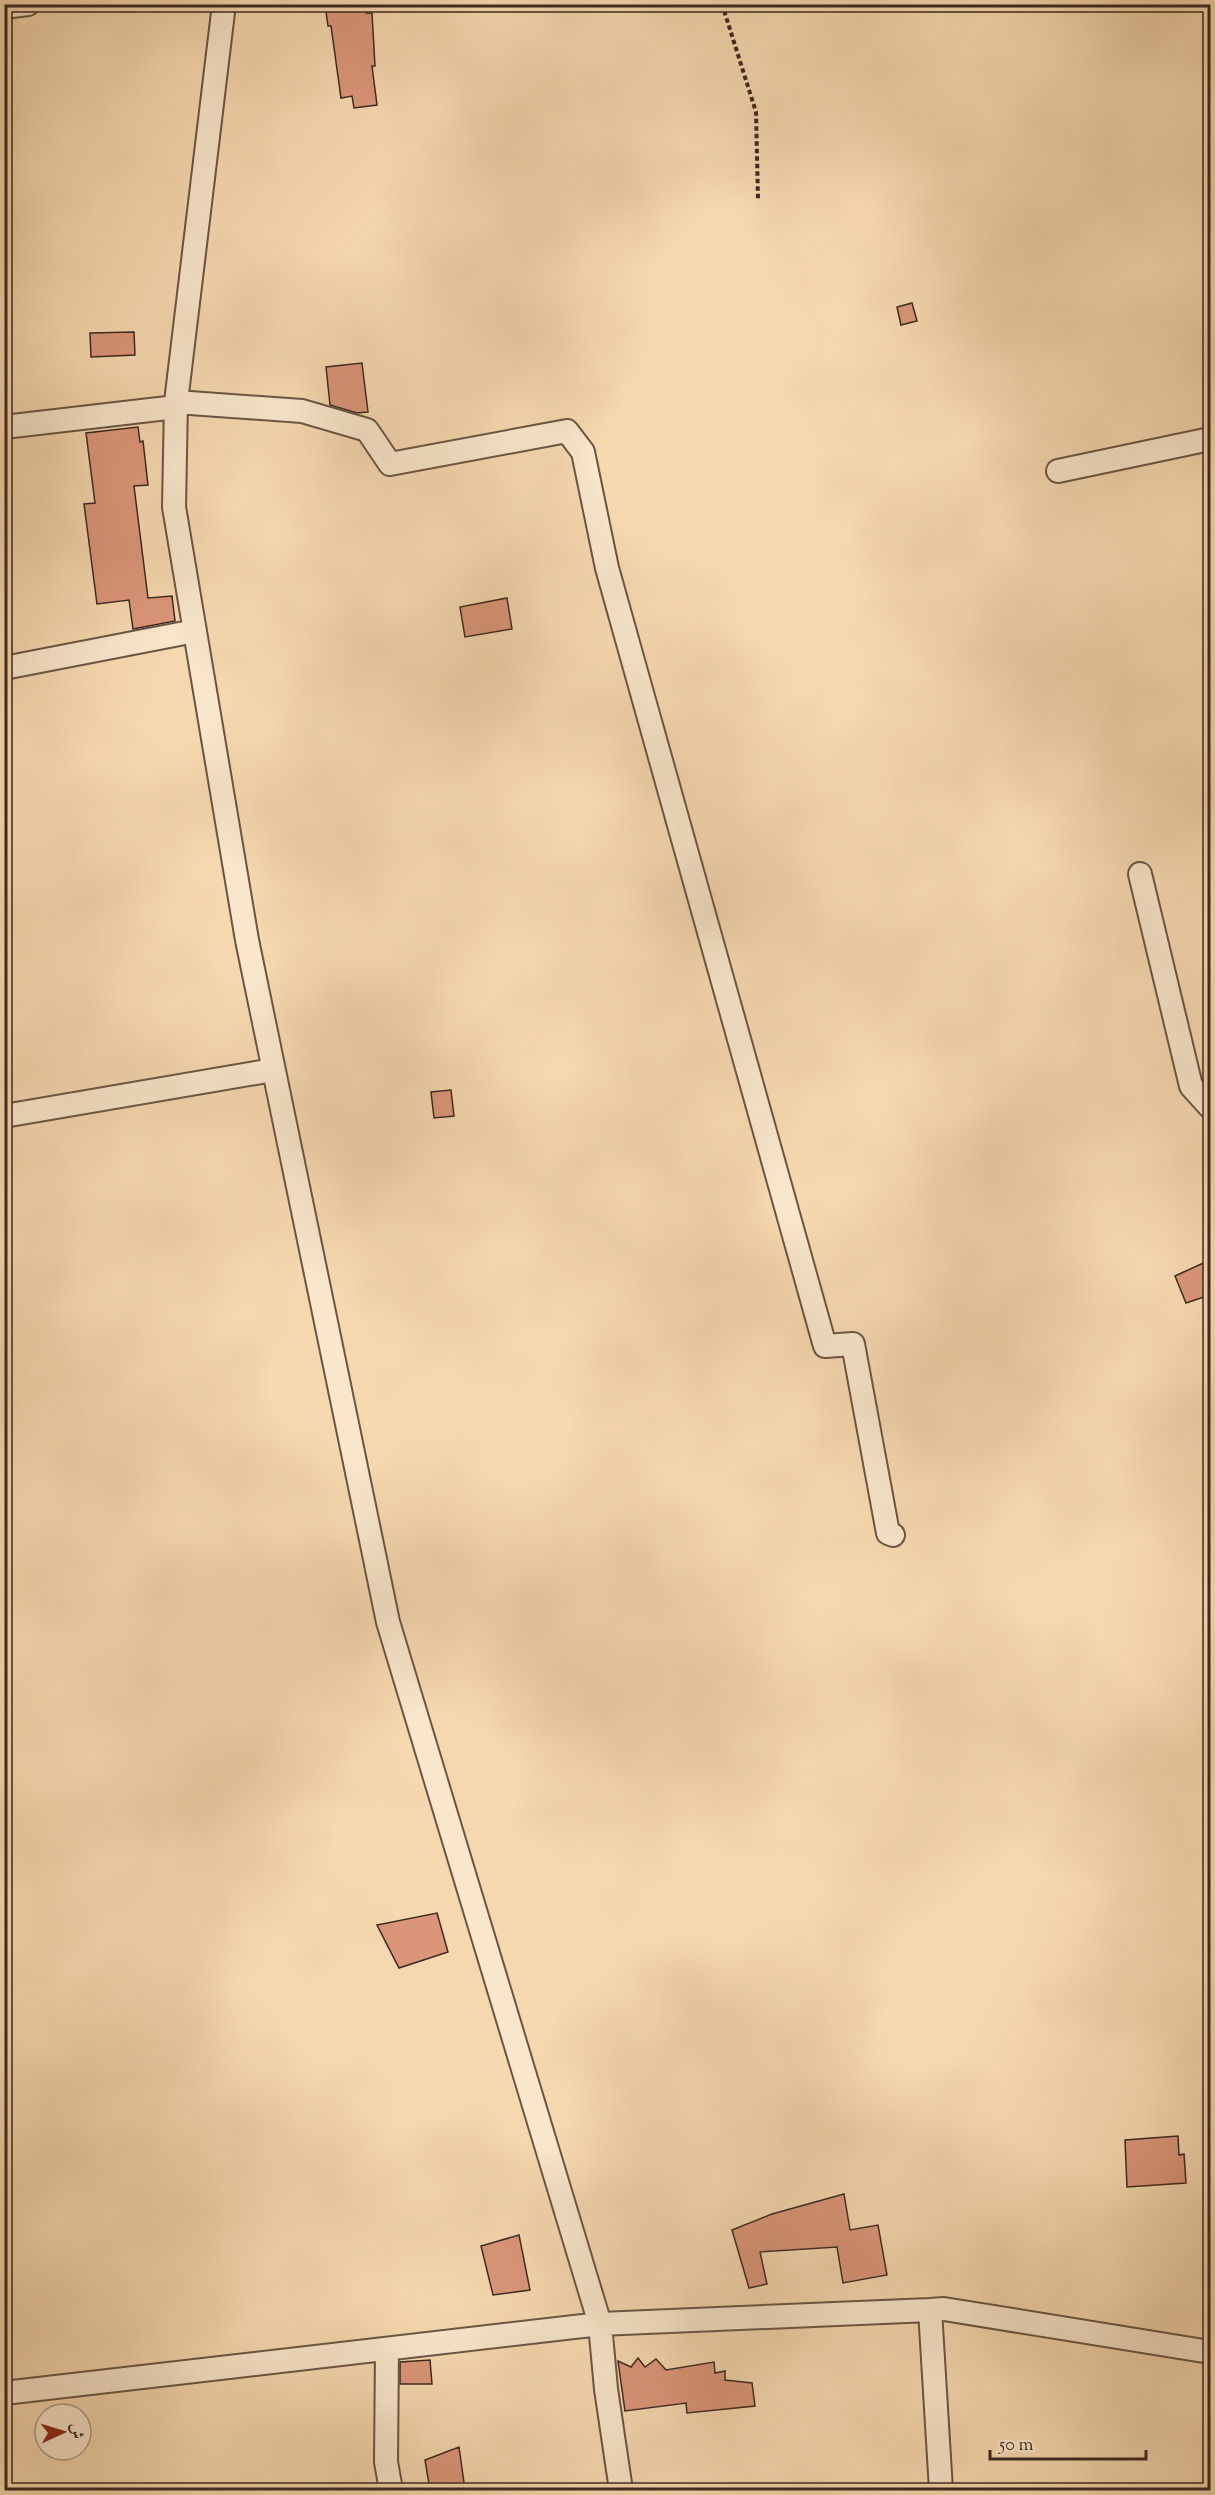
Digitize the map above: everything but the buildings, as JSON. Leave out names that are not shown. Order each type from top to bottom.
[{"type":"street","points":[[4,7],[28,4]]},
{"type":"street","points":[[224,4],[176,404],[174,507],[247,940],[388,1622],[600,2324],[606,2389],[621,2490]]},
{"type":"street","points":[[4,427],[176,404],[302,411],[367,430],[390,464],[567,430],[583,453],[607,568],[825,1346],[853,1344],[888,1533],[893,1535]]},
{"type":"street","points":[[1058,471],[1210,439]]},
{"type":"street","points":[[4,668],[195,631]]},
{"type":"street","points":[[1140,874],[1191,1086],[1210,1107]]},
{"type":"street","points":[[4,1116],[273,1070]]},
{"type":"street","points":[[4,2393],[600,2324],[944,2309],[1210,2352]]},
{"type":"street","points":[[930,2310],[941,2490]]},
{"type":"street","points":[[387,2349],[386,2462],[391,2490]]},
{"type":"path","points":[[722,4],[756,112],[758,199]]}]
